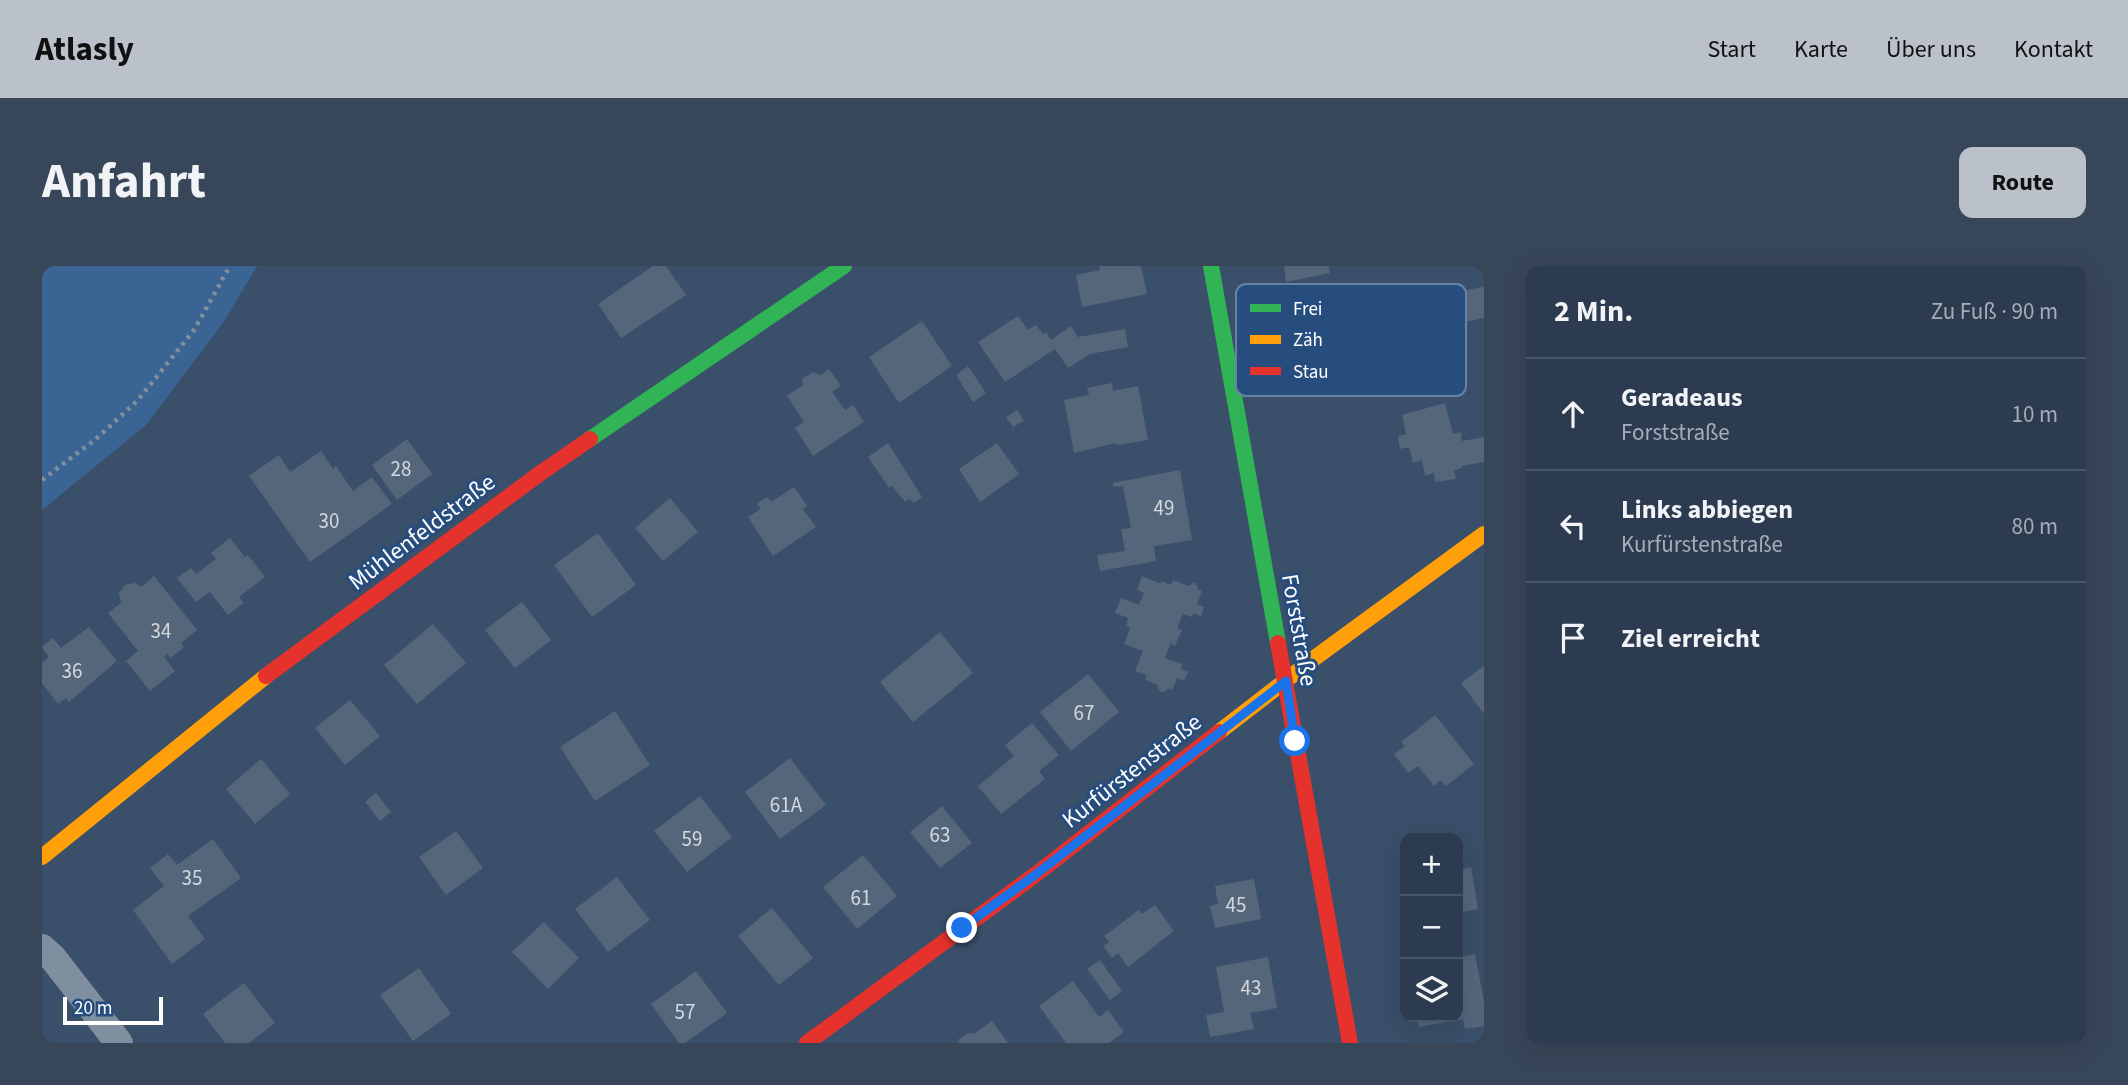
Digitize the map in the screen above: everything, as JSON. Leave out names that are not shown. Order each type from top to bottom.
[{"type":"street","name":"Mühlenfeldstraße","points":[[42,857],[262,679],[520,488],[844,266]]},
{"type":"street","name":"Forststraße","points":[[1211,266],[1350,1043]]},
{"type":"street","name":"Kurfürstenstraße","points":[[807,1043],[1035,875],[1286,681],[1484,534]]},
{"type":"street","points":[[42,948],[53,958],[119,1043]]},
{"type":"path","points":[[42,480],[96,439],[138,400],[194,330],[230,266]]},
{"type":"shaded area","points":[[42,266],[257,266],[225,320],[146,425],[42,510]]},
{"type":"building","points":[[653,266],[666,266],[686,295],[621,338],[598,304]]},
{"type":"building","points":[[1099,266],[1141,266],[1147,294],[1082,307],[1076,275],[1100,270]]},
{"type":"building","points":[[1284,266],[1329,266],[1330,273],[1286,282]]},
{"type":"building","points":[[1484,287],[1484,318],[1466,322],[1466,290]]},
{"type":"building","points":[[1018,316],[1028,330],[1036,325],[1043,334],[1046,332],[1051,340],[1071,326],[1078,337],[1125,329],[1128,347],[1090,354],[1068,368],[1055,349],[1005,382],[978,342]]},
{"type":"building","points":[[922,321],[952,366],[899,403],[869,357]]},
{"type":"building","points":[[968,366],[986,393],[973,402],[956,375]]},
{"type":"building","points":[[829,369],[841,386],[832,392],[845,410],[853,405],[864,422],[813,456],[795,428],[804,422],[787,396],[803,385],[802,379],[813,372],[821,375]]},
{"type":"building","points":[[1112,383],[1113,391],[1138,386],[1148,440],[1116,443],[1074,453],[1064,400],[1089,395],[1087,388]]},
{"type":"building","points":[[1445,403],[1453,434],[1461,432],[1462,441],[1484,437],[1484,462],[1454,470],[1456,479],[1435,482],[1434,473],[1425,476],[1422,460],[1413,463],[1409,447],[1400,449],[1398,436],[1406,434],[1402,415]]},
{"type":"building","points":[[1017,410],[1024,421],[1013,427],[1006,417]]},
{"type":"building","points":[[407,439],[432,474],[397,500],[372,465]]},
{"type":"building","points":[[888,443],[922,497],[914,503],[909,499],[905,502],[892,486],[889,488],[868,457]]},
{"type":"building","points":[[997,443],[1019,474],[980,502],[959,469]]},
{"type":"building","points":[[321,451],[333,469],[336,466],[353,491],[372,477],[392,504],[310,562],[249,476],[279,455],[290,472]]},
{"type":"building","points":[[1180,470],[1192,540],[1154,546],[1156,561],[1100,571],[1097,555],[1125,551],[1121,529],[1131,528],[1123,486],[1113,487],[1113,483]]},
{"type":"building","points":[[794,487],[807,506],[803,509],[816,527],[773,556],[748,517],[761,509],[757,504],[767,497],[771,502]]},
{"type":"building","points":[[670,498],[698,532],[663,561],[635,528]]},
{"type":"building","points":[[598,533],[636,585],[592,617],[554,565]]},
{"type":"building","points":[[230,538],[265,577],[239,597],[244,603],[228,615],[210,592],[196,602],[177,578],[191,568],[196,574],[216,559],[211,553]]},
{"type":"building","points":[[154,576],[197,630],[181,643],[184,647],[171,658],[167,654],[164,657],[175,671],[150,691],[126,661],[138,651],[108,613],[121,603],[119,593],[125,585],[135,583],[142,587]]},
{"type":"building","points":[[1142,576],[1161,584],[1161,581],[1171,585],[1173,580],[1188,586],[1195,582],[1197,589],[1202,591],[1197,604],[1204,607],[1201,616],[1183,614],[1177,628],[1182,630],[1175,646],[1171,643],[1165,658],[1182,664],[1181,669],[1188,672],[1184,681],[1177,678],[1172,690],[1168,688],[1160,692],[1158,685],[1145,680],[1147,675],[1135,671],[1143,651],[1124,644],[1130,628],[1126,626],[1128,618],[1115,613],[1121,598],[1139,605],[1144,593],[1137,590]]},
{"type":"building","points":[[522,602],[551,640],[515,668],[485,630]]},
{"type":"building","points":[[433,624],[466,663],[417,704],[384,665]]},
{"type":"building","points":[[89,627],[117,661],[69,702],[66,698],[58,704],[42,683],[42,663],[49,657],[42,647],[53,638],[61,648]]},
{"type":"building","points":[[940,632],[973,673],[913,722],[880,682]]},
{"type":"building","points":[[1484,666],[1484,714],[1461,683]]},
{"type":"building","points":[[1088,674],[1119,712],[1071,751],[1040,712]]},
{"type":"building","points":[[350,700],[380,736],[345,765],[315,728]]},
{"type":"building","points":[[615,711],[650,765],[595,801],[560,747]]},
{"type":"building","points":[[1435,715],[1474,764],[1446,786],[1441,780],[1434,786],[1418,766],[1408,773],[1394,754],[1405,746],[1401,742]]},
{"type":"building","points":[[1032,723],[1059,755],[1039,771],[1045,779],[1001,814],[978,786],[1014,756],[1005,745]]},
{"type":"building","points":[[790,758],[826,805],[780,839],[745,792]]},
{"type":"building","points":[[261,759],[290,794],[255,824],[226,789]]},
{"type":"building","points":[[376,793],[391,812],[380,821],[365,802]]},
{"type":"building","points":[[700,796],[732,837],[687,872],[654,831]]},
{"type":"building","points":[[942,806],[972,843],[940,868],[910,832]]},
{"type":"building","points":[[456,831],[483,868],[446,895],[419,857]]},
{"type":"building","points":[[213,839],[241,878],[188,916],[205,939],[172,964],[133,910],[164,886],[150,868],[168,854],[177,865]]},
{"type":"building","points":[[863,855],[897,896],[857,929],[823,887]]},
{"type":"building","points":[[1471,867],[1478,909],[1463,912],[1463,896],[1463,869]]},
{"type":"building","points":[[617,877],[650,920],[608,952],[575,909]]},
{"type":"building","points":[[1254,879],[1261,919],[1215,928],[1210,906],[1218,904],[1215,886]]},
{"type":"building","points":[[1155,905],[1174,931],[1128,967],[1118,953],[1112,958],[1103,946],[1109,942],[1104,936],[1139,910],[1142,914]]},
{"type":"building","points":[[772,908],[813,958],[779,985],[738,936]]},
{"type":"building","points":[[544,922],[579,958],[548,989],[512,952]]},
{"type":"building","points":[[1475,954],[1484,1002],[1484,1026],[1465,1029],[1463,957]]},
{"type":"building","points":[[1268,957],[1277,1008],[1250,1013],[1254,1029],[1210,1037],[1206,1015],[1224,1012],[1216,967]]},
{"type":"building","points":[[1100,960],[1122,991],[1110,1000],[1087,969]]},
{"type":"building","points":[[419,968],[451,1014],[413,1041],[380,995]]},
{"type":"building","points":[[696,971],[727,1013],[685,1043],[679,1043],[651,1004]]},
{"type":"building","points":[[1073,981],[1099,1017],[1108,1010],[1124,1032],[1109,1043],[1066,1043],[1039,1006]]},
{"type":"building","points":[[244,983],[275,1023],[249,1043],[225,1043],[203,1014]]},
{"type":"building","points":[[992,1021],[1008,1043],[958,1043],[959,1039],[968,1033],[974,1034]]},
{"type":"building","points":[[1418,1022],[1446,1022],[1419,1027]]},
{"type":"traffic: fast","points":[[590,439],[844,266]]},
{"type":"traffic: fast","points":[[1211,266],[1278,643]]},
{"type":"traffic: slow","points":[[1219,732],[1484,534]]},
{"type":"traffic: slow","points":[[42,857],[266,676]]},
{"type":"traffic: jam","points":[[266,676],[590,439]]},
{"type":"traffic: jam","points":[[1278,643],[1350,1043]]},
{"type":"traffic: jam","points":[[807,1043],[1035,875],[1219,732]]},
{"type":"route","points":[[962,928],[1035,875],[1286,681],[1295,741]]}]
